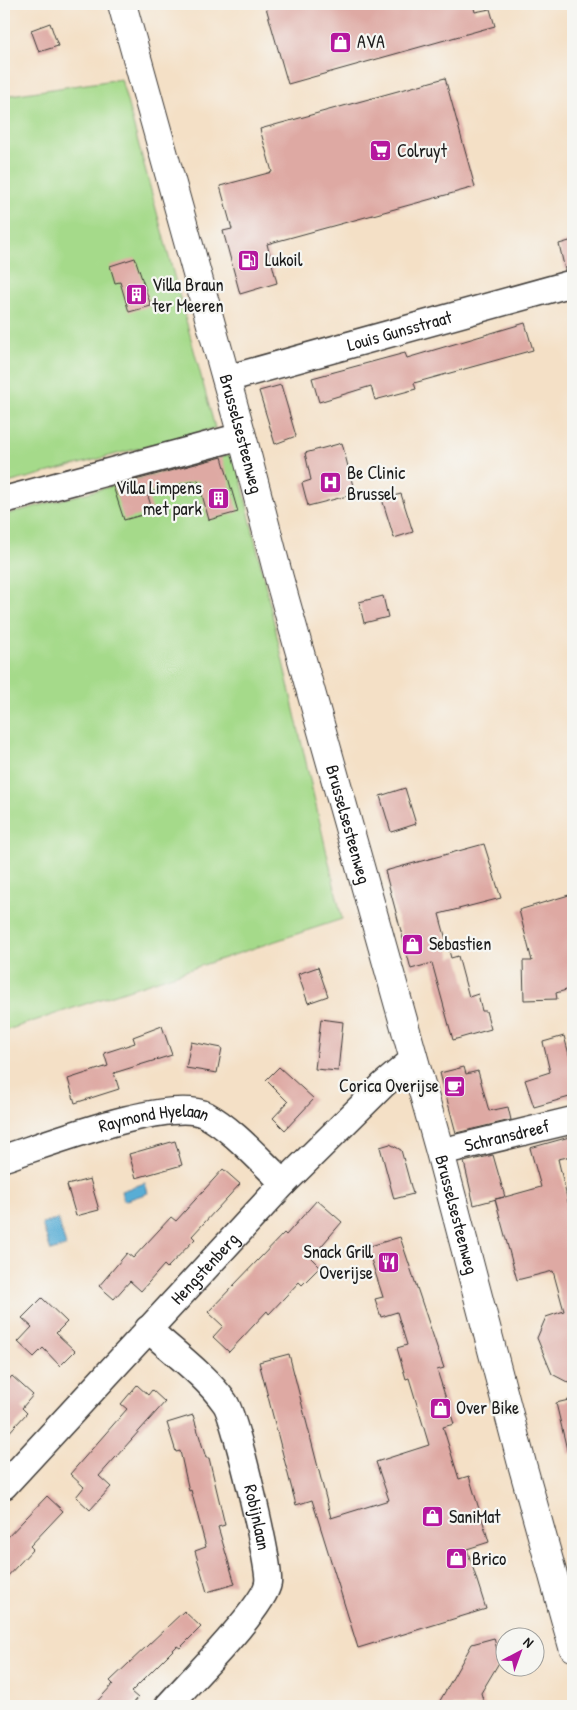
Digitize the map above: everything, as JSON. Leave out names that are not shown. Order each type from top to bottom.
[{"type":"main road","name":"Brusselsesteenweg","points":[[122,4],[242,436],[279,578],[440,1152],[524,1472],[573,1647]]},
{"type":"street","name":"Louis Gunsstraat","points":[[226,379],[573,283]]},
{"type":"street","points":[[4,500],[242,436]]},
{"type":"street","name":"Hengstenberg","points":[[4,1486],[284,1183],[383,1084],[414,1060]]},
{"type":"street","name":"Raymond Hyelaan","points":[[4,1158],[146,1114],[190,1110],[205,1115],[219,1124],[284,1183]]},
{"type":"street","name":"Schransdreef","points":[[440,1152],[573,1120]]},
{"type":"street","name":"Robijnlaan","points":[[148,1330],[226,1404],[235,1426],[264,1551],[268,1583],[255,1609],[168,1706]]},
{"type":"green space","points":[[121,79],[215,428],[4,484],[4,96]]},
{"type":"green space","points":[[235,453],[342,919],[4,1031],[4,515]]},
{"type":"water","points":[[145,1183],[148,1193],[124,1201],[121,1191]]},
{"type":"water","points":[[58,1219],[66,1246],[51,1251],[42,1224]]},
{"type":"building","points":[[265,4],[473,4],[475,12],[490,9],[495,26],[288,84]]},
{"type":"building","points":[[50,23],[58,46],[39,52],[31,30]]},
{"type":"building","points":[[445,78],[475,187],[267,244],[277,283],[240,294],[223,231],[232,229],[220,186],[272,172],[260,129]]},
{"type":"building","points":[[573,240],[573,268],[565,270],[559,244]]},
{"type":"building","name":"Villa Braun ter Meeren","points":[[135,258],[151,306],[129,312],[120,282],[115,283],[110,266]]},
{"type":"building","points":[[525,323],[533,350],[414,383],[416,389],[375,400],[371,386],[319,402],[312,378],[405,353],[407,358]]},
{"type":"building","points":[[281,385],[296,436],[275,444],[259,391]]},
{"type":"building","points":[[342,443],[355,494],[308,506],[302,483],[311,480],[305,453]]},
{"type":"building","points":[[222,457],[238,512],[209,520],[198,480],[147,493],[153,512],[124,520],[113,486]]},
{"type":"building","points":[[401,494],[413,532],[394,538],[382,499]]},
{"type":"building","points":[[383,596],[388,617],[364,623],[359,602]]},
{"type":"building","points":[[405,788],[416,824],[391,832],[380,796]]},
{"type":"building","points":[[484,844],[501,898],[439,914],[451,958],[458,956],[469,997],[478,994],[482,1011],[486,1011],[491,1029],[453,1040],[432,963],[411,969],[385,871]]},
{"type":"building","points":[[569,895],[573,910],[573,988],[556,993],[557,999],[524,1000],[523,961],[532,961],[519,910]]},
{"type":"building","points":[[318,967],[328,996],[308,1003],[298,974]]},
{"type":"building","points":[[321,1019],[343,1022],[338,1071],[315,1069]]},
{"type":"building","points":[[162,1026],[172,1055],[114,1073],[119,1089],[75,1103],[68,1079],[108,1066],[104,1053],[135,1043],[133,1037]]},
{"type":"building","points":[[564,1036],[573,1069],[573,1096],[534,1107],[525,1080],[550,1072],[543,1042]]},
{"type":"building","points":[[191,1042],[222,1048],[217,1073],[186,1068]]},
{"type":"building","points":[[279,1067],[314,1099],[285,1130],[273,1118],[288,1102],[266,1080]]},
{"type":"building","points":[[464,1067],[466,1074],[478,1071],[489,1111],[508,1107],[511,1120],[456,1133],[440,1073]]},
{"type":"building","points":[[573,1136],[573,1156],[558,1159],[573,1223],[573,1385],[552,1374],[537,1338],[546,1317],[564,1311],[553,1271],[517,1280],[495,1199],[474,1205],[464,1162],[493,1155],[505,1197],[541,1187],[530,1148]]},
{"type":"building","points":[[175,1141],[182,1165],[136,1178],[129,1154]]},
{"type":"building","points":[[390,1144],[401,1150],[413,1194],[394,1199],[380,1147]]},
{"type":"building","points":[[223,1169],[240,1184],[192,1236],[195,1239],[167,1268],[164,1265],[141,1291],[130,1281],[114,1299],[99,1286],[127,1253],[133,1258],[171,1217],[176,1221]]},
{"type":"building","points":[[90,1179],[99,1210],[76,1216],[67,1185]]},
{"type":"building","points":[[317,1200],[342,1222],[311,1258],[320,1267],[302,1285],[299,1282],[269,1314],[267,1311],[229,1352],[213,1337],[223,1326],[208,1312],[284,1233],[286,1235]]},
{"type":"building","points":[[400,1237],[444,1368],[437,1370],[454,1424],[443,1427],[459,1479],[469,1476],[489,1542],[467,1549],[486,1609],[358,1648],[312,1500],[296,1505],[259,1362],[289,1354],[331,1518],[389,1500],[376,1462],[429,1445],[409,1378],[406,1379],[397,1348],[407,1345],[397,1312],[381,1317],[375,1299],[383,1297],[367,1247]]},
{"type":"building","points":[[42,1298],[67,1322],[56,1333],[75,1351],[60,1366],[43,1348],[34,1357],[18,1342],[32,1327],[22,1318]]},
{"type":"building","points":[[12,1376],[33,1395],[22,1408],[27,1413],[4,1438],[4,1385]]},
{"type":"building","points":[[137,1385],[148,1395],[152,1390],[165,1402],[99,1476],[111,1487],[90,1510],[76,1497],[84,1487],[70,1474],[127,1409],[121,1404]]},
{"type":"building","points":[[573,1399],[573,1453],[568,1454],[556,1403]]},
{"type":"building","points":[[193,1415],[206,1458],[209,1458],[225,1525],[218,1527],[235,1584],[207,1592],[195,1551],[206,1547],[191,1490],[189,1491],[180,1451],[176,1452],[167,1423]]},
{"type":"building","points":[[47,1496],[63,1511],[30,1546],[33,1549],[4,1580],[4,1541]]},
{"type":"building","points":[[184,1611],[201,1627],[180,1648],[177,1646],[131,1692],[138,1698],[131,1706],[93,1706],[113,1684],[110,1681]]},
{"type":"building","points":[[494,1638],[494,1671],[481,1693],[485,1706],[437,1706],[472,1644]]},
{"type":"place","name":"AVA","points":[[341,42]]},
{"type":"place","name":"Colruyt","points":[[381,151]]},
{"type":"place","name":"Lukoil","points":[[249,260]]},
{"type":"place","name":"Villa Braun ter Meeren","points":[[136,295]]},
{"type":"place","name":"Be Clinic Brussel","points":[[331,483]]},
{"type":"place","name":"Villa Limpens met park","points":[[218,498]]},
{"type":"place","name":"Sebastien","points":[[413,944]]},
{"type":"place","name":"Corica Overijse","points":[[455,1086]]},
{"type":"place","name":"Snack Grill Overijse","points":[[389,1262]]},
{"type":"place","name":"Over Bike","points":[[440,1408]]},
{"type":"place","name":"SaniMat","points":[[433,1517]]},
{"type":"place","name":"Brico","points":[[456,1559]]}]
